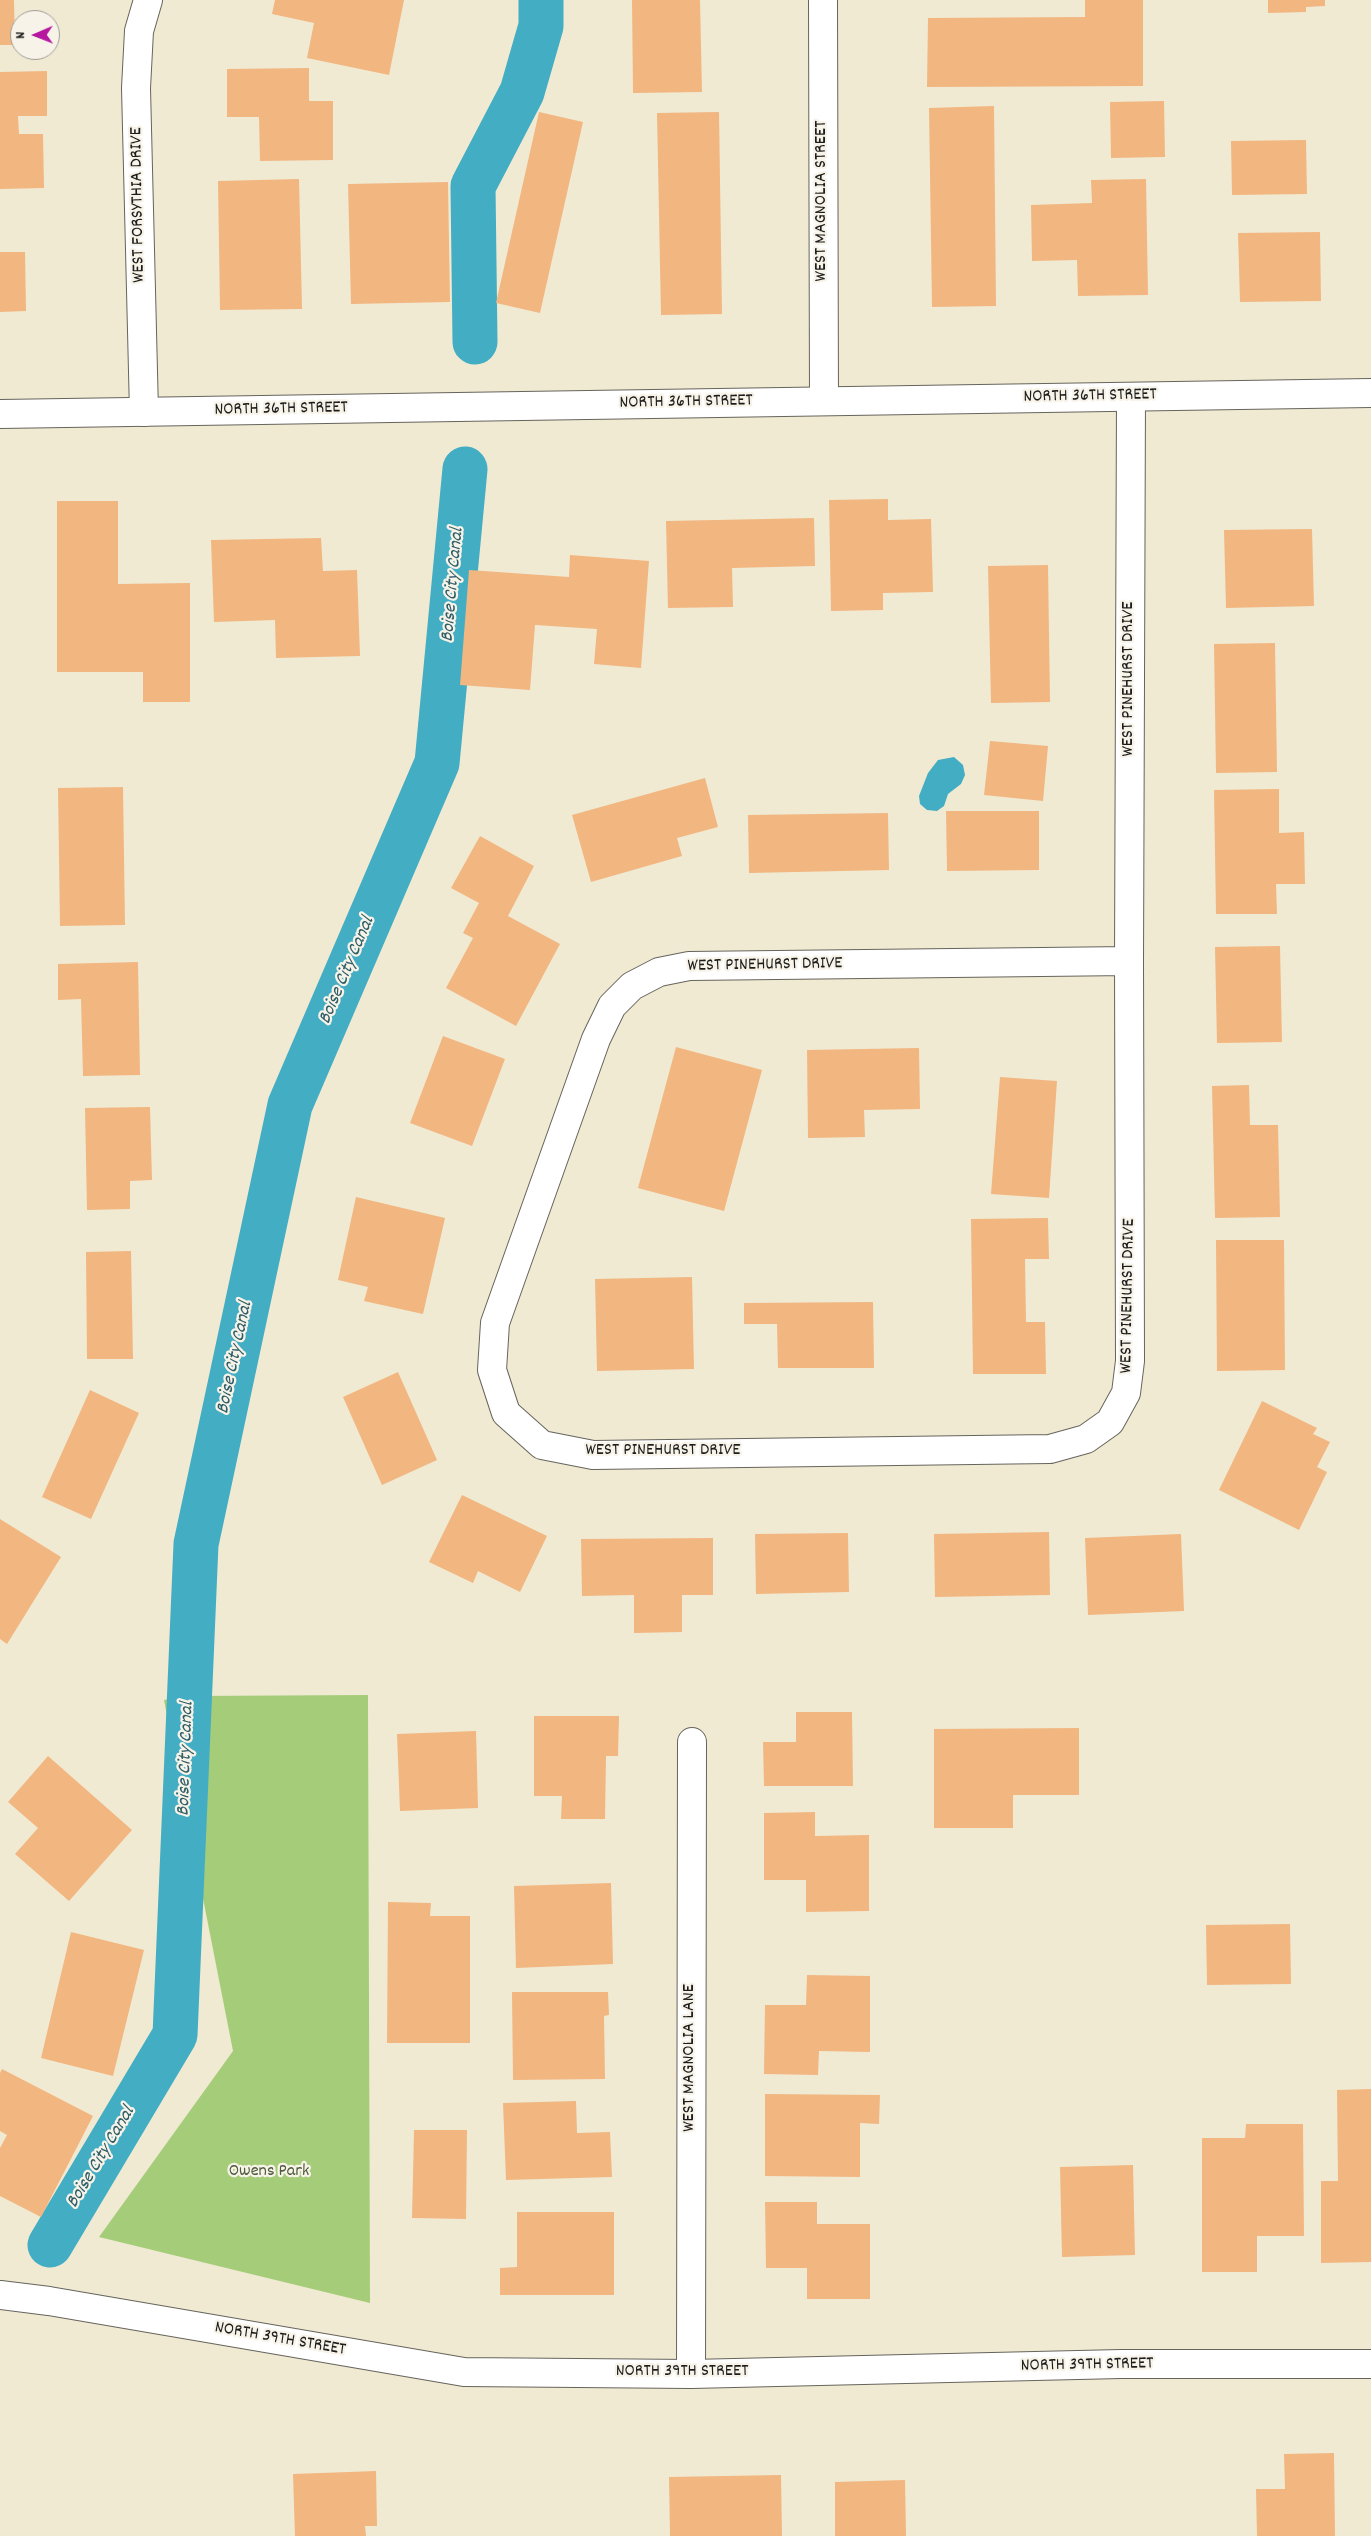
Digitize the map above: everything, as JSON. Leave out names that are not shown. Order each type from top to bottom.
[{"type":"street","name":"WEST FORSYTHIA DRIVE","points":[[144,412],[136,88],[139,31],[148,0]]},
{"type":"street","name":"WEST MAGNOLIA STREET","points":[[823,0],[824,401]]},
{"type":"street","name":"NORTH 36TH STREET","points":[[0,414],[1371,393]]},
{"type":"street","name":"WEST PINEHURST DRIVE","points":[[1129,961],[689,966],[659,972],[632,986],[612,1006],[596,1039],[494,1324],[492,1370],[506,1413],[542,1445],[593,1455],[1050,1449],[1086,1439],[1110,1422],[1126,1393],[1130,1361],[1131,396]]},
{"type":"street","name":"WEST MAGNOLIA LANE","points":[[691,2374],[692,1742]]},
{"type":"street","name":"NORTH 39TH STREET","points":[[0,2295],[59,2303],[464,2372],[691,2374],[1121,2364],[1371,2364]]},
{"type":"green space","name":"Owens Park","points":[[368,1695],[370,2303],[99,2237],[233,2051],[164,1700],[188,1696]]},
{"type":"water","points":[[954,757],[963,765],[965,775],[961,784],[948,794],[944,806],[937,811],[927,810],[920,804],[919,796],[928,773],[938,760]]},
{"type":"building","points":[[0,0],[14,0],[14,10],[10,10],[10,45],[0,45]]},
{"type":"building","points":[[275,0],[404,0],[389,75],[307,58],[314,23],[272,14]]},
{"type":"building","points":[[632,0],[700,0],[702,92],[633,93]]},
{"type":"building","points":[[1085,0],[1143,0],[1143,86],[927,87],[928,18],[1085,17]]},
{"type":"building","points":[[1268,0],[1325,0],[1325,6],[1306,7],[1306,12],[1268,13]]},
{"type":"building","points":[[309,68],[309,101],[333,101],[333,160],[260,161],[259,117],[227,117],[227,69]]},
{"type":"building","points":[[47,71],[47,116],[18,116],[19,134],[43,134],[44,188],[0,189],[0,72]]},
{"type":"building","points":[[1164,101],[1165,157],[1111,158],[1110,102]]},
{"type":"building","points":[[994,106],[996,306],[932,307],[929,108]]},
{"type":"building","points":[[539,112],[583,122],[540,313],[496,303]]},
{"type":"building","points":[[719,112],[722,314],[661,315],[657,113]]},
{"type":"building","points":[[1306,140],[1307,194],[1232,195],[1231,141]]},
{"type":"building","points":[[299,179],[302,309],[220,310],[218,181]]},
{"type":"building","points":[[1146,179],[1148,295],[1078,296],[1077,260],[1032,261],[1031,205],[1092,203],[1091,180]]},
{"type":"building","points":[[448,182],[450,302],[351,304],[348,184]]},
{"type":"building","points":[[1320,232],[1321,301],[1240,302],[1238,233]]},
{"type":"building","points":[[0,252],[25,252],[26,311],[0,312]]},
{"type":"building","points":[[888,499],[888,520],[931,519],[933,592],[883,593],[883,610],[831,611],[829,500]]},
{"type":"building","points":[[57,501],[118,501],[118,584],[190,583],[190,702],[143,702],[143,672],[57,672]]},
{"type":"building","points":[[814,518],[815,566],[732,568],[733,607],[668,608],[666,521]]},
{"type":"building","points":[[1312,529],[1314,606],[1226,608],[1224,530]]},
{"type":"building","points":[[321,538],[323,571],[357,570],[360,656],[276,658],[275,620],[214,622],[211,540]]},
{"type":"building","points":[[570,555],[649,561],[641,668],[594,664],[597,629],[535,625],[530,690],[460,685],[469,570],[569,577]]},
{"type":"building","points":[[1048,565],[1050,702],[991,703],[988,566]]},
{"type":"building","points":[[1275,643],[1277,772],[1216,773],[1214,644]]},
{"type":"building","points":[[990,741],[1048,746],[1043,801],[984,795]]},
{"type":"building","points":[[705,778],[718,827],[677,838],[682,856],[591,882],[572,815]]},
{"type":"building","points":[[123,787],[125,925],[60,926],[58,788]]},
{"type":"building","points":[[1279,789],[1279,833],[1304,832],[1305,884],[1276,884],[1277,914],[1216,914],[1214,790]]},
{"type":"building","points":[[946,811],[1039,811],[1039,870],[947,871]]},
{"type":"building","points":[[888,813],[889,870],[749,873],[748,815]]},
{"type":"building","points":[[480,836],[534,866],[508,916],[560,944],[516,1026],[446,988],[473,938],[463,933],[479,903],[451,888]]},
{"type":"building","points":[[1280,946],[1282,1042],[1217,1043],[1215,947]]},
{"type":"building","points":[[138,962],[140,1075],[83,1076],[81,999],[58,1000],[58,964]]},
{"type":"building","points":[[443,1036],[505,1059],[472,1146],[410,1123]]},
{"type":"building","points":[[676,1047],[762,1070],[724,1211],[638,1188]]},
{"type":"building","points":[[919,1048],[920,1109],[864,1110],[865,1137],[808,1138],[807,1050]]},
{"type":"building","points":[[1000,1077],[1057,1081],[1049,1198],[991,1194]]},
{"type":"building","points":[[1249,1085],[1250,1125],[1278,1125],[1280,1217],[1215,1218],[1212,1086]]},
{"type":"building","points":[[150,1107],[152,1180],[130,1181],[130,1209],[87,1210],[85,1108]]},
{"type":"building","points":[[356,1197],[445,1218],[423,1314],[364,1301],[368,1287],[338,1280]]},
{"type":"building","points":[[1048,1218],[1049,1259],[1025,1259],[1026,1322],[1045,1322],[1046,1374],[973,1374],[971,1219]]},
{"type":"building","points":[[1216,1240],[1284,1240],[1285,1370],[1217,1371]]},
{"type":"building","points":[[131,1251],[133,1359],[87,1359],[86,1252]]},
{"type":"building","points":[[692,1277],[694,1369],[597,1371],[595,1279]]},
{"type":"building","points":[[873,1302],[874,1368],[778,1368],[777,1324],[744,1324],[744,1303]]},
{"type":"building","points":[[398,1372],[437,1460],[382,1485],[343,1397]]},
{"type":"building","points":[[90,1390],[139,1413],[91,1519],[42,1497]]},
{"type":"building","points":[[1262,1401],[1317,1428],[1313,1434],[1330,1442],[1317,1467],[1327,1472],[1299,1530],[1219,1490]]},
{"type":"building","points":[[462,1495],[547,1536],[520,1592],[478,1571],[473,1583],[429,1562]]},
{"type":"building","points":[[0,1519],[61,1557],[7,1644],[0,1639]]},
{"type":"building","points":[[1049,1532],[1050,1595],[935,1597],[934,1534]]},
{"type":"building","points":[[848,1533],[849,1592],[756,1594],[755,1534]]},
{"type":"building","points":[[1181,1534],[1184,1611],[1088,1615],[1085,1538]]},
{"type":"building","points":[[713,1538],[713,1595],[682,1595],[682,1632],[634,1633],[634,1595],[582,1596],[581,1539]]},
{"type":"building","points":[[796,1712],[852,1712],[853,1786],[764,1786],[763,1742],[796,1742]]},
{"type":"building","points":[[534,1716],[619,1716],[618,1756],[606,1756],[605,1819],[561,1819],[562,1796],[534,1796]]},
{"type":"building","points":[[1079,1728],[1079,1795],[1013,1795],[1013,1828],[934,1828],[934,1729]]},
{"type":"building","points":[[476,1731],[478,1808],[400,1811],[397,1734]]},
{"type":"building","points":[[48,1756],[132,1830],[69,1901],[15,1854],[38,1828],[8,1802]]},
{"type":"building","points":[[815,1812],[815,1836],[869,1835],[869,1911],[806,1912],[806,1880],[764,1880],[764,1813]]},
{"type":"building","points":[[611,1883],[613,1964],[516,1968],[514,1886]]},
{"type":"building","points":[[388,1902],[431,1903],[430,1916],[470,1916],[470,2043],[387,2043]]},
{"type":"building","points":[[1290,1924],[1291,1984],[1207,1985],[1206,1925]]},
{"type":"building","points":[[71,1932],[144,1950],[113,2076],[41,2058]]},
{"type":"building","points":[[807,1975],[870,1976],[870,2052],[819,2051],[818,2075],[764,2074],[765,2005],[806,2005]]},
{"type":"building","points":[[512,1992],[608,1992],[609,2015],[604,2016],[605,2079],[513,2080]]},
{"type":"building","points":[[2,2069],[93,2116],[41,2217],[0,2196],[0,2148],[7,2135],[0,2131],[0,2073]]},
{"type":"building","points":[[1371,2089],[1371,2262],[1321,2263],[1321,2181],[1338,2181],[1337,2090]]},
{"type":"building","points":[[765,2094],[880,2095],[879,2124],[860,2123],[860,2177],[765,2176]]},
{"type":"building","points":[[576,2101],[577,2133],[610,2132],[612,2177],[506,2180],[503,2103]]},
{"type":"building","points":[[1246,2124],[1303,2124],[1304,2236],[1257,2236],[1257,2272],[1202,2272],[1202,2138],[1245,2138]]},
{"type":"building","points":[[414,2130],[467,2130],[466,2219],[412,2218]]},
{"type":"building","points":[[1133,2165],[1135,2255],[1062,2257],[1060,2167]]},
{"type":"building","points":[[765,2202],[817,2202],[817,2224],[870,2224],[870,2299],[807,2299],[807,2268],[766,2268]]},
{"type":"building","points":[[517,2212],[614,2212],[614,2295],[500,2295],[500,2268],[517,2267]]},
{"type":"building","points":[[1334,2453],[1335,2536],[1257,2536],[1256,2489],[1285,2489],[1284,2454]]},
{"type":"building","points":[[376,2471],[377,2526],[365,2526],[366,2536],[295,2536],[293,2474]]},
{"type":"building","points":[[781,2475],[782,2536],[670,2536],[669,2477]]},
{"type":"building","points":[[905,2480],[906,2536],[835,2536],[835,2482]]},
{"type":"waterway","name":"Boise City Canal","points":[[475,342],[473,186],[522,92],[541,26],[541,0]]},
{"type":"waterway","name":"Boise City Canal","points":[[50,2245],[175,2035],[196,1544],[290,1105],[437,763],[465,469]]}]
